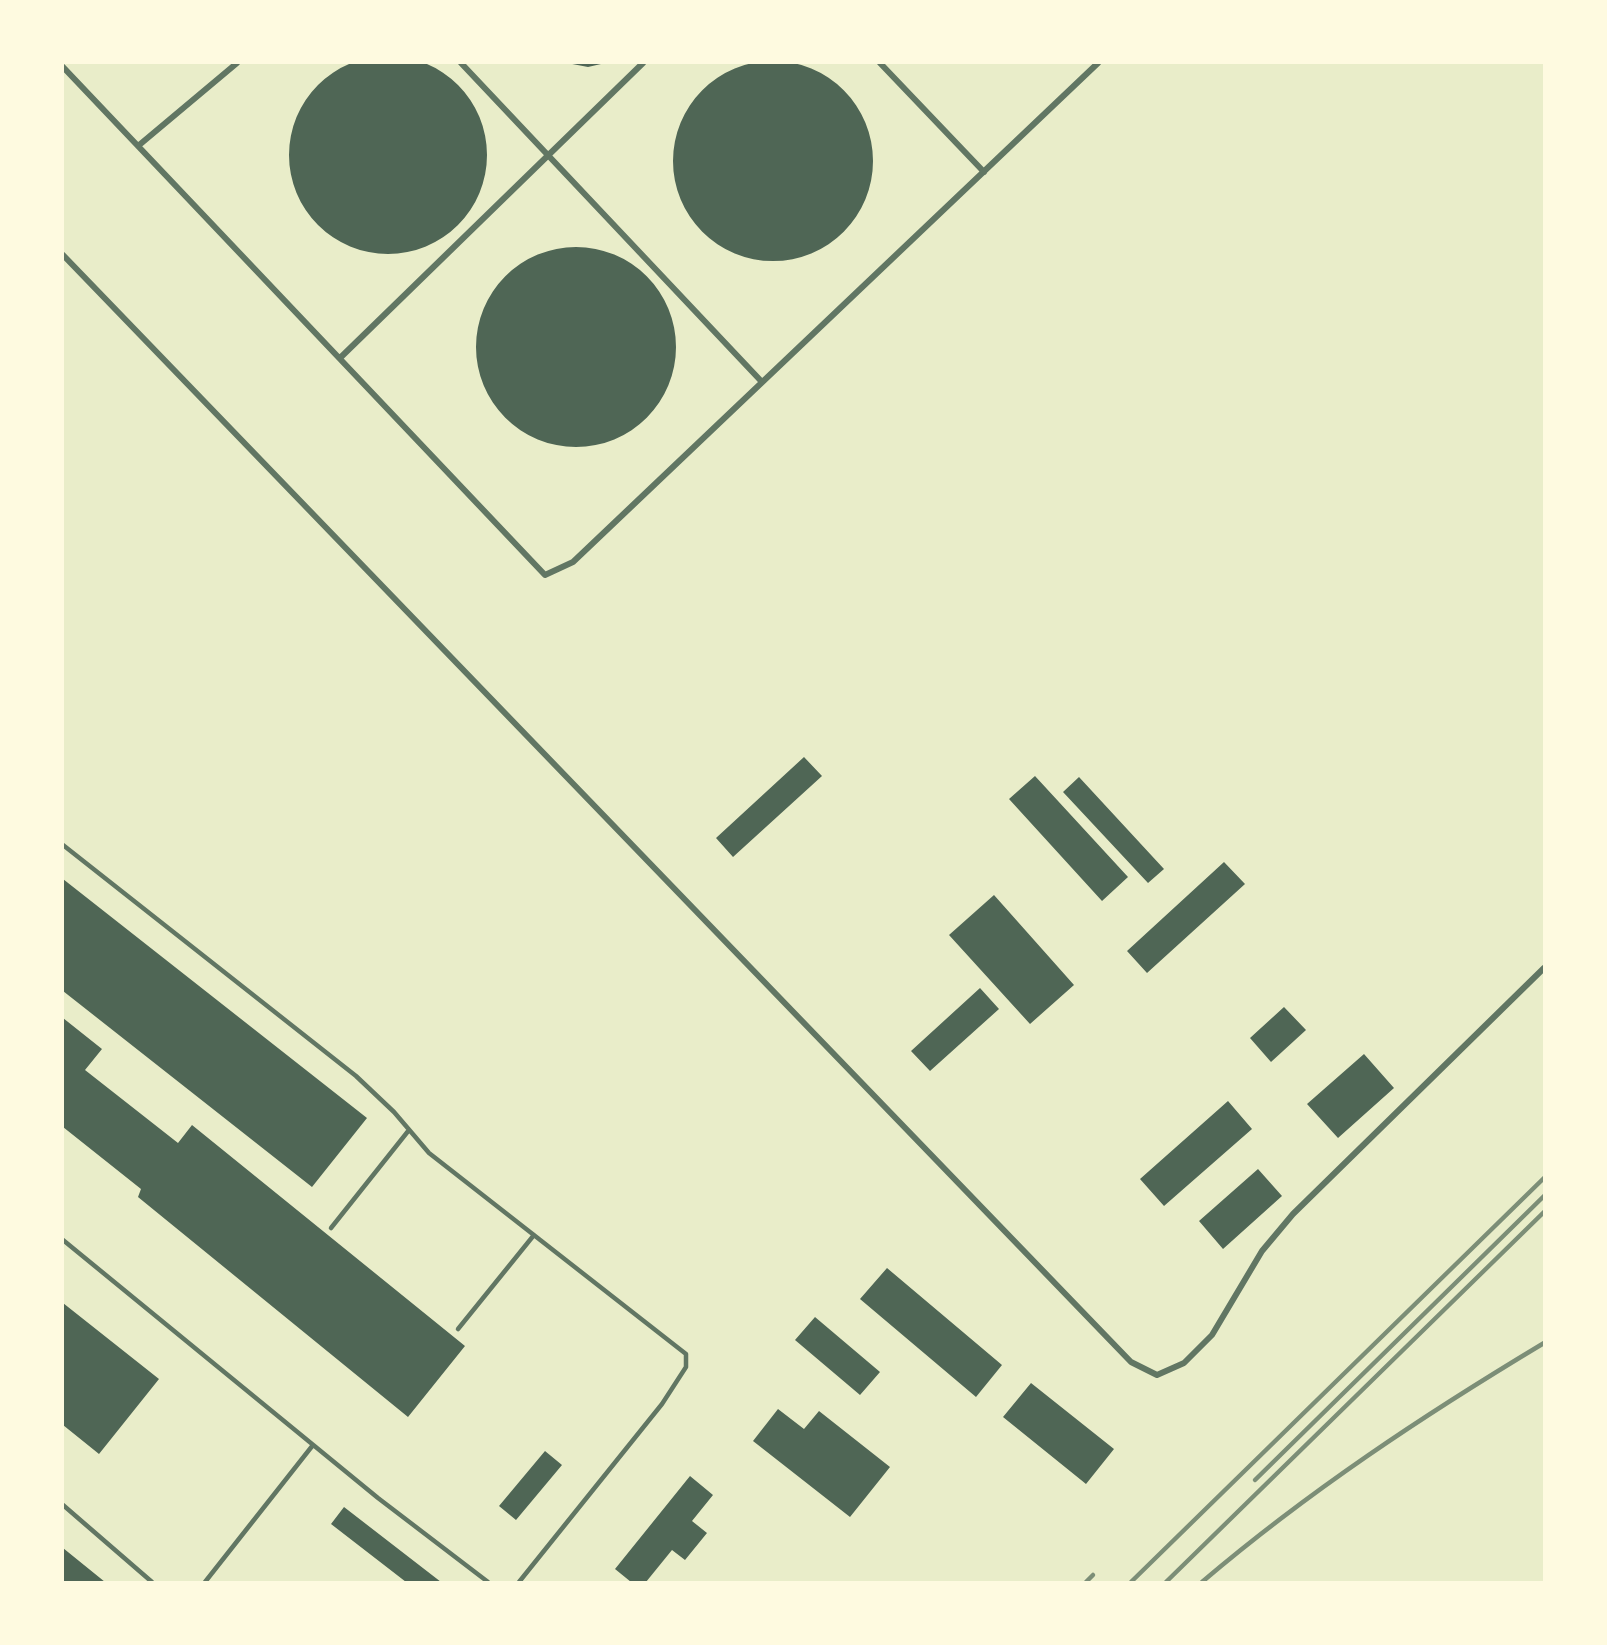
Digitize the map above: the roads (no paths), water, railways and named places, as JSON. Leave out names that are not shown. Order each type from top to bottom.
[{"type":"street","points":[[138,146],[237,63]]},
{"type":"street","points":[[461,63],[762,382]]},
{"type":"street","points":[[340,358],[643,63]]},
{"type":"street","points":[[880,63],[984,172]]},
{"type":"street","points":[[63,67],[545,575],[573,562],[1098,63]]},
{"type":"street","points":[[63,255],[1131,1362],[1157,1375],[1184,1363],[1212,1335],[1262,1251],[1293,1214],[1544,968]]},
{"type":"lane","points":[[63,845],[356,1076],[410,1130],[429,1153],[686,1354],[686,1366],[662,1404],[519,1582]]},
{"type":"lane","points":[[331,1228],[410,1130]]},
{"type":"lane","points":[[458,1329],[534,1235]]},
{"type":"lane","points":[[63,1240],[313,1445],[488,1582]]},
{"type":"lane","points":[[205,1582],[313,1445]]},
{"type":"lane","points":[[63,1505],[152,1582]]},
{"type":"railway","points":[[1131,1582],[1544,1178]]},
{"type":"railway","points":[[1255,1480],[1544,1196]]},
{"type":"railway","points":[[1166,1582],[1544,1212]]},
{"type":"railway","points":[[1202,1582],[1284,1516],[1368,1455],[1544,1343]]},
{"type":"railway","points":[[1086,1582],[1093,1575]]}]
